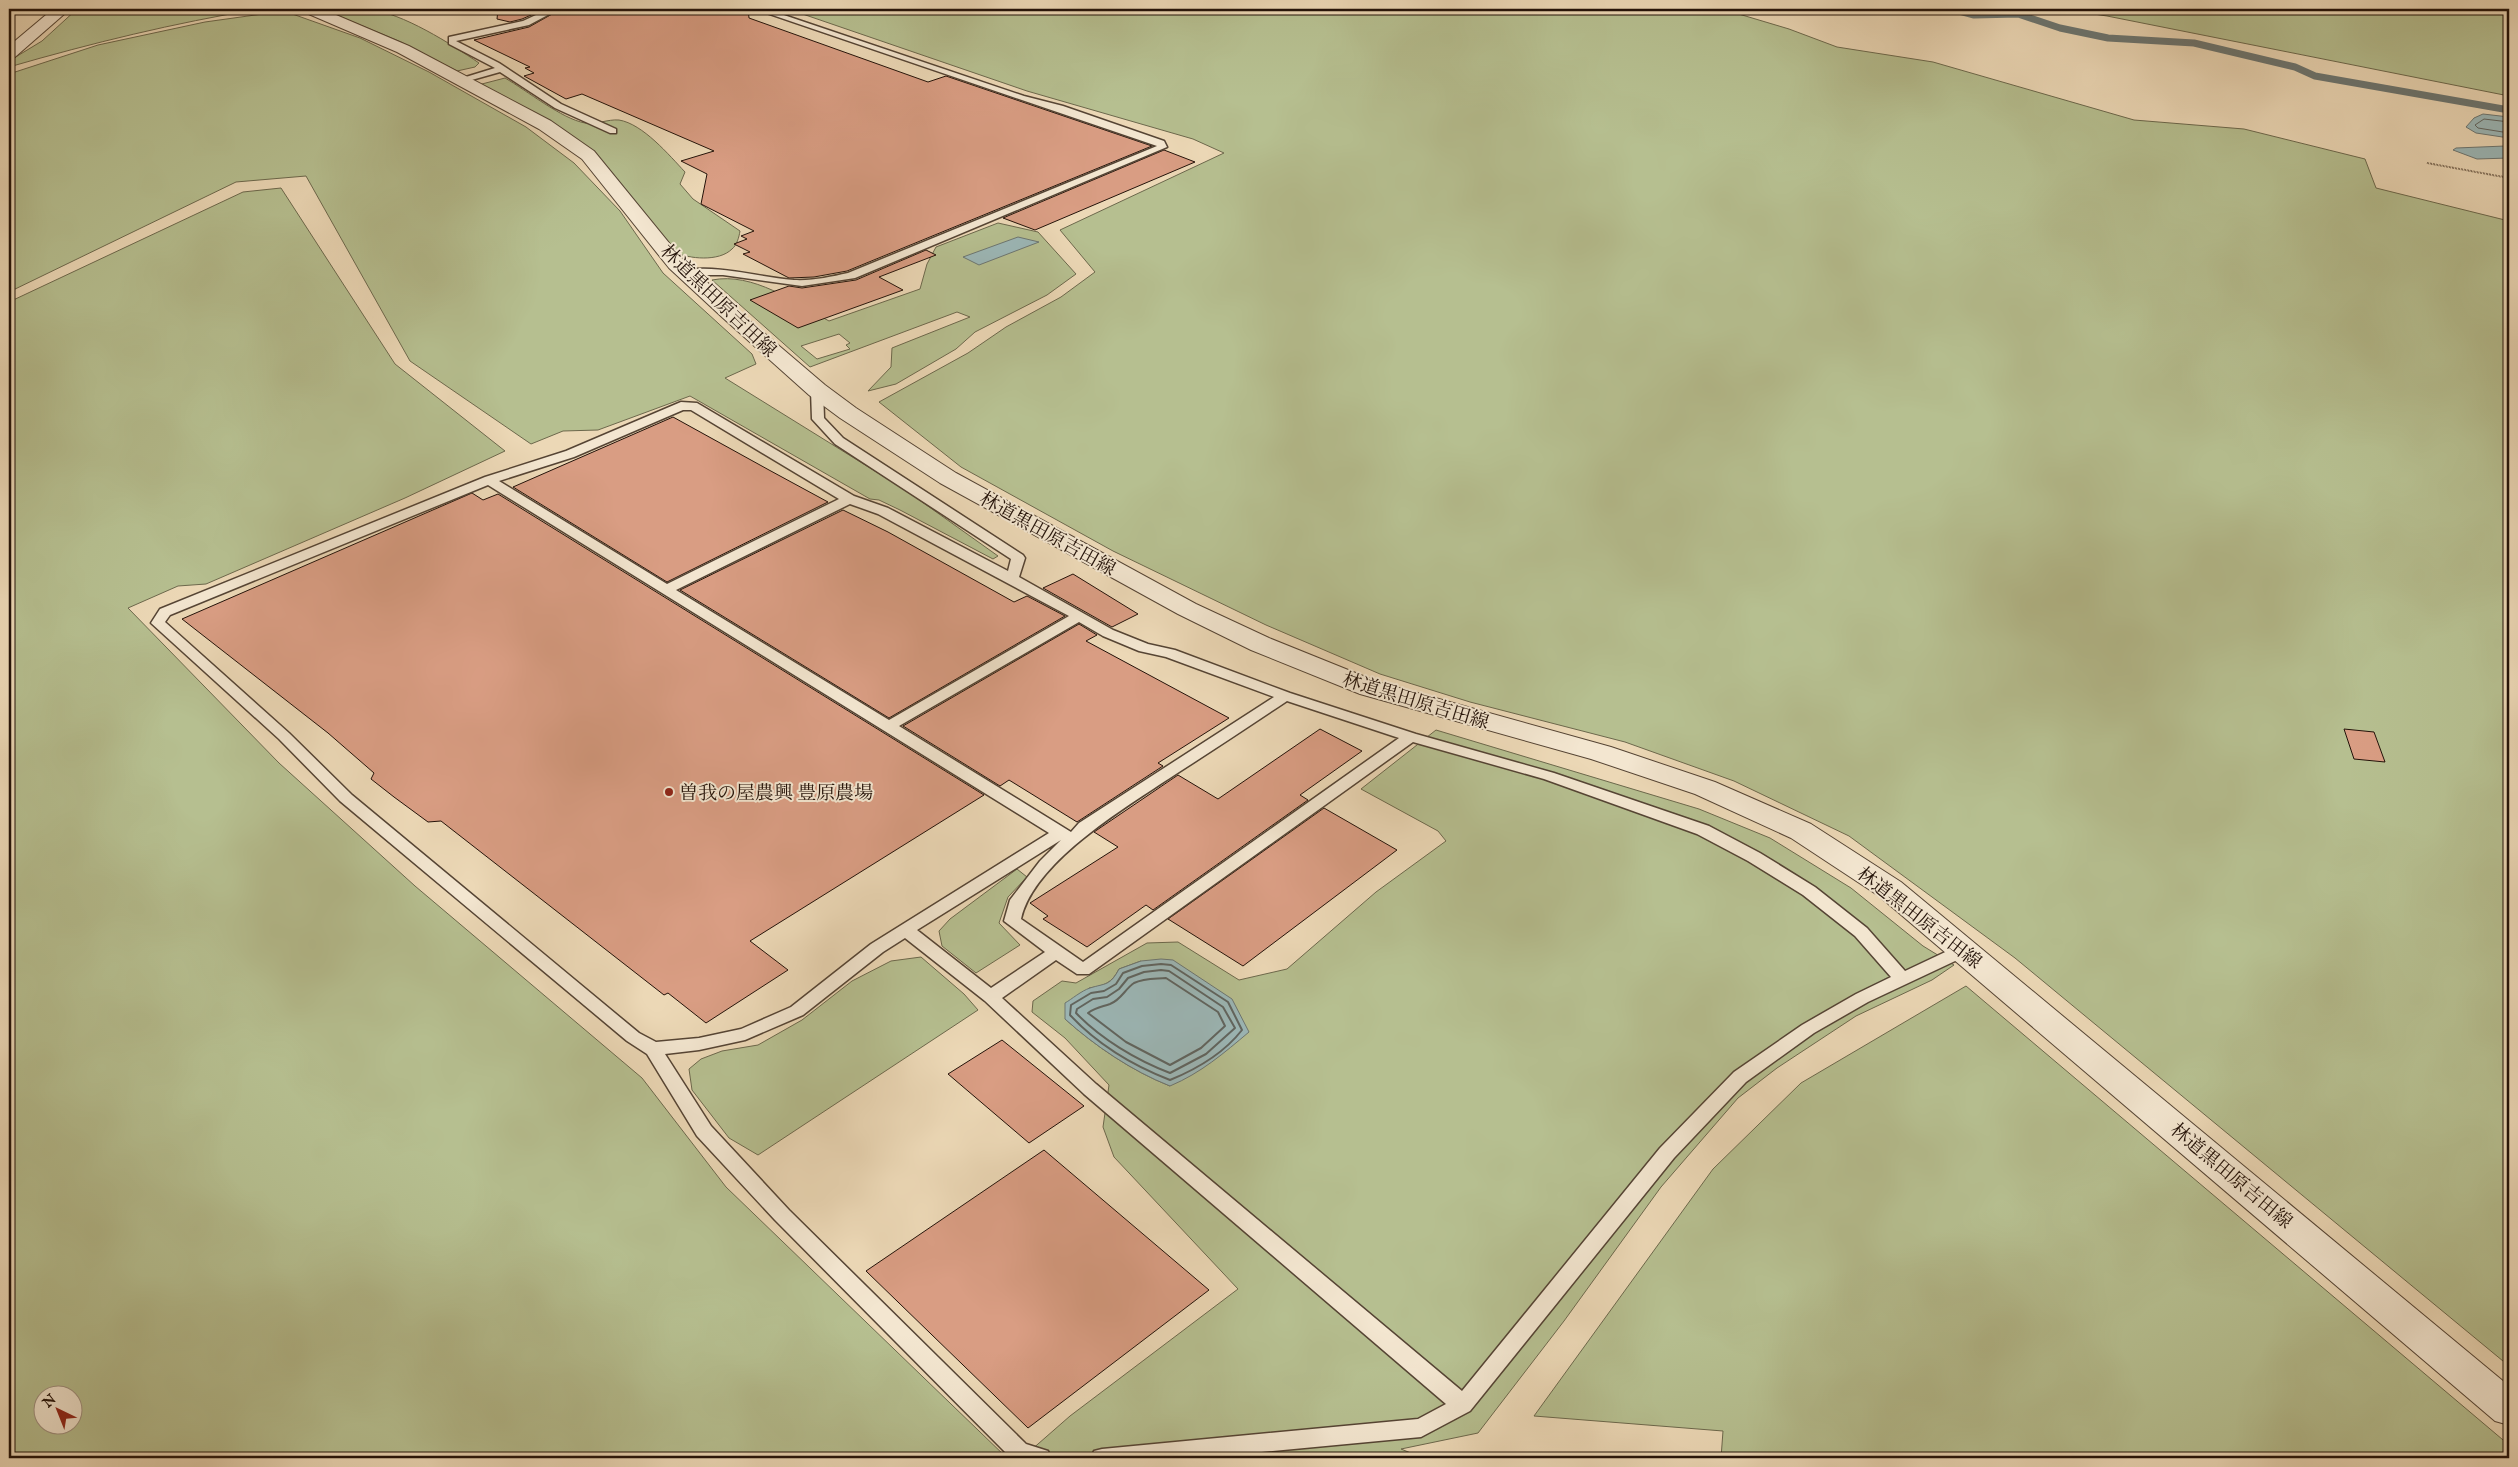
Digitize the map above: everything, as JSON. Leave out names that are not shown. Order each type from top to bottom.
[{"type":"street","points":[[9,54],[62,9]]},
{"type":"street","name":"林道黒田原吉田線","points":[[309,9],[403,49],[545,125],[588,154],[685,273],[817,390],[848,413],[948,478],[1188,609],[1260,644],[1369,688],[1601,753],[1705,788],[1801,831],[1890,889],[2509,1409]]},
{"type":"lane","points":[[555,9],[526,23],[452,39],[452,42],[501,69],[558,106],[613,131]]},
{"type":"lane","points":[[685,273],[723,270],[785,282],[810,284],[851,276],[1162,147],[1161,143],[1021,98],[759,9]]},
{"type":"lane","points":[[461,80],[501,69]]},
{"type":"lane","points":[[817,390],[818,419],[839,441],[1018,558],[1012,579]]},
{"type":"lane","points":[[1040,1458],[1019,1451],[782,1215],[704,1131],[653,1048],[633,1037],[346,798],[284,736],[158,623],[165,612],[489,480],[570,454],[681,406],[693,406],[849,499],[883,511],[1012,579],[1108,633],[1144,648],[1170,653],[1285,696],[1410,737],[1549,776],[1703,830],[1754,856],[1809,891],[1861,932],[1903,979]]},
{"type":"lane","points":[[489,480],[1066,836]]},
{"type":"lane","points":[[667,589],[849,499]]},
{"type":"lane","points":[[889,726],[1080,616]]},
{"type":"lane","points":[[653,1048],[699,1044],[745,1034],[797,1011],[877,948],[1084,827],[1285,696]]},
{"type":"lane","points":[[1066,836],[1016,904],[1012,922],[1083,970],[1410,737]]},
{"type":"lane","points":[[906,930],[991,998],[1090,1089],[1463,1405]]},
{"type":"lane","points":[[1102,1458],[1421,1428],[1463,1405],[1667,1153],[1740,1076],[1808,1029],[1862,998],[1964,950]]},
{"type":"lane","points":[[991,998],[1056,952]]},
{"type":"path","points":[[2427,163],[2509,178]]},
{"type":"green space","points":[[362,8],[396,16],[426,30],[479,63],[475,67],[457,71],[401,42],[322,9]]},
{"type":"green space","points":[[77,9],[259,9],[133,34],[9,67],[9,61],[42,41]]},
{"type":"green space","points":[[788,9],[1722,9],[1789,29],[1837,47],[1933,62],[2134,120],[2244,129],[2365,159],[2376,188],[2509,221],[2509,1366],[2015,958],[1849,836],[1734,781],[1625,742],[1470,702],[1380,674],[1266,625],[1113,551],[961,467],[879,402],[968,353],[1006,327],[1061,297],[1095,272],[1060,230],[1224,153],[1193,139],[1027,91]]},
{"type":"green space","points":[[2061,9],[2509,9],[2509,96],[2107,16]]},
{"type":"green space","points":[[284,11],[360,38],[429,72],[526,127],[574,163],[620,211],[663,273],[752,354],[756,364],[725,378],[904,489],[998,556],[993,559],[900,510],[879,500],[870,499],[690,396],[598,430],[563,431],[531,444],[410,361],[306,176],[236,182],[9,292],[9,74],[98,45],[205,22]]},
{"type":"green space","points":[[505,78],[555,110],[576,120],[585,123],[597,123],[619,120],[637,127],[663,149],[685,172],[680,184],[693,199],[740,231],[735,245],[726,253],[712,258],[696,258],[674,252],[595,155],[478,85]]},
{"type":"green space","points":[[281,188],[395,364],[505,451],[405,498],[206,584],[178,586],[128,608],[279,763],[415,886],[642,1078],[726,1187],[1007,1458],[9,1458],[9,302],[243,192]]},
{"type":"green space","points":[[998,223],[1038,232],[1076,274],[1047,295],[975,332],[956,349],[896,384],[868,391],[891,367],[892,348],[970,317],[957,312],[810,367],[712,280],[743,280],[758,284],[773,290],[829,321],[920,289],[927,264],[936,247]],"holes":[[[839,334],[850,343],[846,345],[850,349],[817,359],[801,346]]]},
{"type":"green space","points":[[1436,730],[1699,809],[1770,838],[1851,888],[1923,946],[1954,965],[1932,980],[1856,1016],[1777,1068],[1738,1098],[1661,1187],[1564,1321],[1478,1433],[1401,1449],[1423,1458],[1022,1458],[1070,1416],[1238,1289],[1114,1157],[1103,1127],[1109,1085],[1065,1038],[1032,1012],[1033,1001],[1062,981],[1076,983],[1147,943],[1178,942],[1239,980],[1287,969],[1376,892],[1446,841],[1438,831],[1361,789]],"holes":[[[1141,961],[1170,1086],[1114,1057],[1065,1019],[1089,988],[1107,983],[1119,969]]]},
{"type":"green space","points":[[1017,869],[1027,877],[1008,897],[999,923],[1020,945],[976,973],[942,946],[939,931],[950,919]]},
{"type":"green space","points":[[921,957],[964,994],[978,1010],[758,1155],[729,1138],[692,1090],[689,1069],[701,1059],[722,1051],[758,1045],[802,1020],[852,981],[891,961]]},
{"type":"green space","points":[[1966,986],[2509,1445],[2509,1458],[1721,1458],[1723,1431],[1534,1416],[1713,1169],[1801,1083]]},
{"type":"water","points":[[2483,114],[2509,117],[2509,138],[2476,133],[2466,127],[2474,118]]},
{"type":"water","points":[[2505,146],[2509,148],[2509,158],[2477,159],[2453,150],[2456,148]]},
{"type":"water","points":[[1018,237],[1039,242],[979,265],[963,257]]},
{"type":"water","points":[[1173,960],[1232,999],[1249,1032],[1202,1069],[1170,1086],[1114,1057],[1065,1019],[1065,1003],[1080,993],[1107,983],[1119,969],[1141,961]]},
{"type":"building","points":[[498,9],[545,9],[510,22],[497,19]]},
{"type":"building","points":[[561,9],[748,9],[749,18],[928,82],[946,76],[1152,146],[847,271],[814,277],[789,278],[743,254],[750,252],[734,244],[747,239],[741,236],[754,231],[701,204],[707,174],[681,161],[714,151],[582,94],[566,99],[524,76],[534,73],[525,68],[530,67],[474,40],[529,27]]},
{"type":"building","points":[[1164,150],[1195,162],[1035,230],[1003,218]]},
{"type":"building","points":[[926,250],[936,255],[879,277],[903,290],[798,328],[750,300],[789,286],[802,288],[856,280]]},
{"type":"building","points":[[673,417],[828,502],[667,582],[513,487]]},
{"type":"building","points":[[472,493],[483,500],[498,494],[984,795],[750,941],[788,970],[706,1023],[668,993],[664,995],[441,821],[428,822],[394,797],[371,779],[374,773],[328,733],[182,619]]},
{"type":"building","points":[[843,510],[888,532],[1014,602],[1027,596],[1065,616],[889,718],[680,590]]},
{"type":"building","points":[[1073,574],[1138,614],[1112,627],[1043,588]]},
{"type":"building","points":[[1079,624],[1097,635],[1086,641],[1229,718],[1158,763],[1163,766],[1077,822],[1009,780],[1000,786],[903,726]]},
{"type":"building","points":[[1320,729],[1362,751],[1300,795],[1308,800],[1153,910],[1146,905],[1087,947],[1043,919],[1048,916],[1030,903],[1118,847],[1094,832],[1178,775],[1218,799]]},
{"type":"building","points":[[2344,729],[2374,732],[2385,762],[2354,759]]},
{"type":"building","points":[[1324,808],[1397,850],[1243,966],[1168,919]]},
{"type":"building","points":[[1002,1040],[1084,1106],[1029,1143],[948,1074]]},
{"type":"building","points":[[1044,1150],[1209,1290],[1028,1428],[866,1271]]},
{"type":"waterway","points":[[1882,9],[1911,9]]},
{"type":"waterway","points":[[1952,9],[1974,15],[2018,14],[2060,28],[2108,38],[2194,43],[2295,67],[2315,76],[2509,110]]},
{"type":"place","name":"曽我の屋農興 豊原農場","points":[[669,792]]}]
